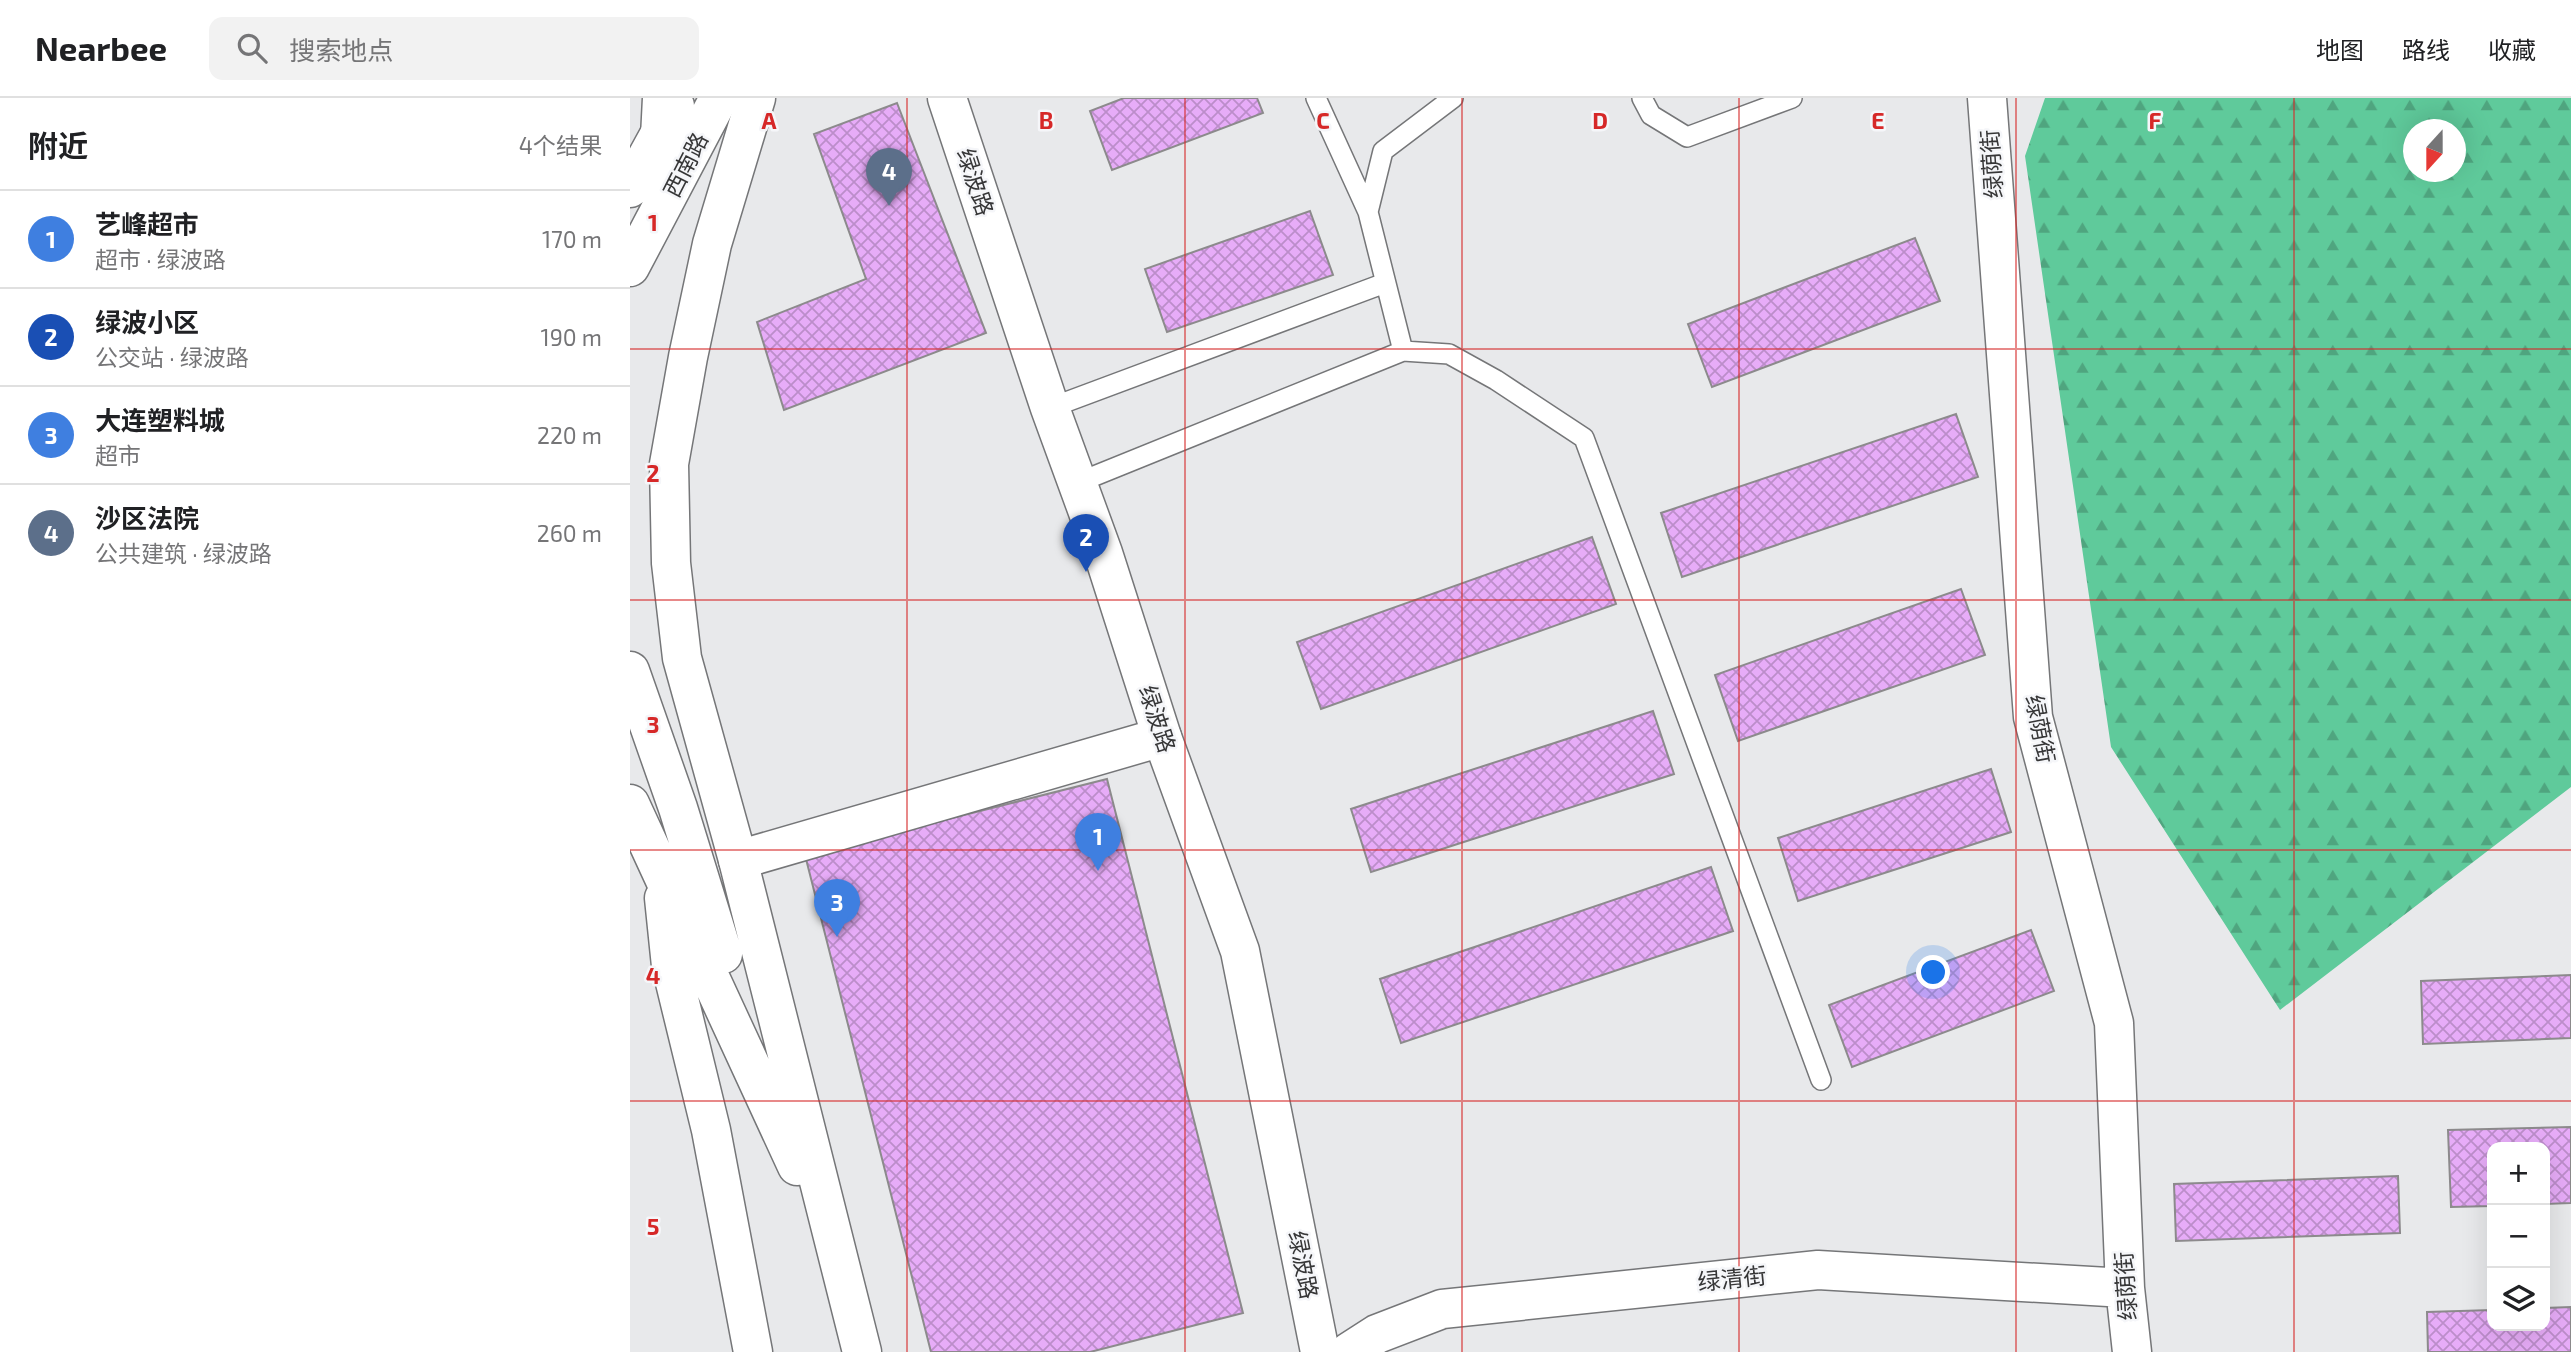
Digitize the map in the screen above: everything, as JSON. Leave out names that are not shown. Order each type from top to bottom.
[{"type":"main road","points":[[660,137],[662,98]]},
{"type":"main road","name":"西南路","points":[[630,188],[679,98]]},
{"type":"main road","name":"西南路","points":[[630,267],[719,98]]},
{"type":"main road","points":[[756,98],[748,134],[712,244],[669,464],[671,563],[682,658],[738,860],[862,1352]]},
{"type":"main road","name":"绿波路","points":[[947,98],[1050,408],[1103,553],[1162,737],[1240,951],[1320,1352]]},
{"type":"main road","name":"绿荫街","points":[[1987,98],[2034,717],[2114,1023],[2125,1288],[2132,1352]]},
{"type":"main road","points":[[630,671],[678,808],[769,1107]]},
{"type":"main road","points":[[738,860],[1162,737]]},
{"type":"main road","points":[[630,804],[838,1258]]},
{"type":"main road","points":[[663,872],[671,966],[711,1130],[753,1352]]},
{"type":"main road","name":"绿清街","points":[[1349,1352],[1377,1334],[1442,1309],[1818,1270],[2125,1288]]},
{"type":"lane","points":[[1316,98],[1368,212],[1404,351]]},
{"type":"lane","points":[[1368,212],[1382,151],[1453,98]]},
{"type":"lane","points":[[1642,98],[1651,115],[1687,137],[1792,98]]},
{"type":"lane","points":[[1050,408],[1385,283]]},
{"type":"lane","points":[[1077,483],[1404,351],[1449,355],[1496,380],[1584,438],[1821,1080]]},
{"type":"green space","points":[[2045,98],[2571,98],[2571,787],[2280,1010],[2111,747],[2025,156]]},
{"type":"building","points":[[1124,98],[1257,98],[1263,113],[1112,170],[1090,111]]},
{"type":"building","points":[[897,103],[986,333],[784,410],[757,322],[866,279],[814,134]]},
{"type":"building","points":[[1310,211],[1333,275],[1167,332],[1145,269]]},
{"type":"building","points":[[1915,238],[1940,301],[1712,387],[1688,324]]},
{"type":"building","points":[[1956,414],[1978,477],[1682,577],[1661,513]]},
{"type":"building","points":[[1592,537],[1616,604],[1321,709],[1297,642]]},
{"type":"building","points":[[1961,589],[1985,655],[1738,741],[1715,675]]},
{"type":"building","points":[[1653,711],[1674,774],[1371,872],[1351,809]]},
{"type":"building","points":[[1991,769],[2011,832],[1798,901],[1778,838]]},
{"type":"building","points":[[1107,779],[1243,1313],[1090,1352],[931,1352],[805,855]]},
{"type":"building","points":[[1711,867],[1733,931],[1401,1043],[1380,979]]},
{"type":"building","points":[[2031,930],[2054,991],[1852,1067],[1829,1005]]},
{"type":"building","points":[[2571,975],[2571,1038],[2423,1044],[2421,981]]},
{"type":"building","points":[[2571,1127],[2571,1203],[2550,1204],[2550,1142],[2487,1142],[2487,1206],[2451,1207],[2448,1130]]},
{"type":"building","points":[[2398,1176],[2400,1233],[2176,1241],[2174,1184]]},
{"type":"building","points":[[2571,1307],[2571,1352],[2428,1352],[2427,1312],[2487,1310],[2487,1331],[2550,1331],[2550,1308]]},
{"type":"place","name":"沙区法院","points":[[889,206]]},
{"type":"place","name":"绿波小区","points":[[1086,572]]},
{"type":"place","name":"艺峰超市","points":[[1098,871]]},
{"type":"place","name":"大连塑料城","points":[[837,937]]}]
